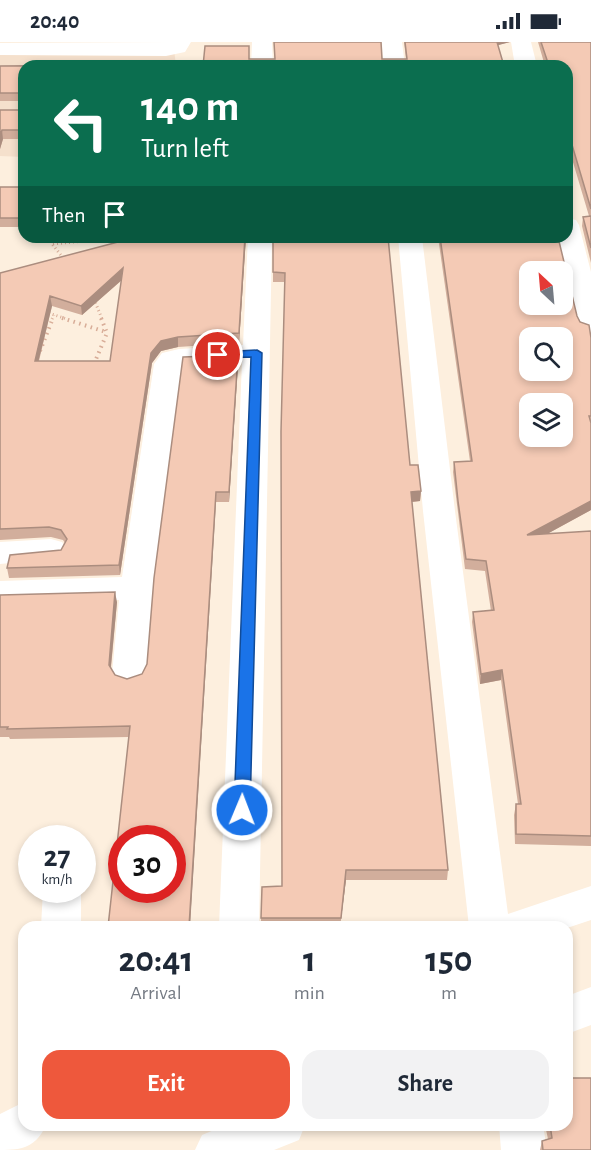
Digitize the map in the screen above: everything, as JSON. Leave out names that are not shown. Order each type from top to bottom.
[{"type":"street","points":[[0,49],[166,50],[178,48],[181,42]]},
{"type":"street","points":[[262,42],[262,60]]},
{"type":"street","points":[[392,42],[394,60]]},
{"type":"street","points":[[521,42],[525,60]]},
{"type":"street","points":[[239,921],[260,243]]},
{"type":"street","points":[[411,243],[439,511],[488,921]]},
{"type":"street","points":[[571,243],[591,325]]},
{"type":"street","points":[[129,674],[137,588],[168,363],[179,357],[257,353]]},
{"type":"street","points":[[0,554],[51,550]]},
{"type":"street","points":[[0,592],[137,588]]},
{"type":"street","points":[[538,921],[591,903]]},
{"type":"street","points":[[573,1013],[591,1006]]},
{"type":"street","points":[[0,1140],[18,1127]]},
{"type":"street","points":[[226,1148],[268,1131]]},
{"type":"street","points":[[522,1131],[524,1150]]},
{"type":"path","points":[[52,244],[63,243]]},
{"type":"path","points":[[52,244],[67,263]]},
{"type":"path","points":[[88,291],[95,301],[107,333],[94,366]]},
{"type":"path","points":[[43,311],[107,333]]},
{"type":"path","points":[[37,360],[54,315]]},
{"type":"shaded area","points":[[0,49],[174,49],[175,60],[18,60],[18,157],[0,156]]},
{"type":"building","points":[[274,42],[381,42],[382,59],[407,59],[405,42],[497,42],[502,60],[204,60],[205,46],[249,46],[249,59],[275,59]]},
{"type":"building","points":[[541,42],[591,42],[591,209],[573,148],[573,60],[547,60]]},
{"type":"building","points":[[0,66],[18,66],[18,93],[0,93]]},
{"type":"building","points":[[0,110],[18,110],[18,130],[2,130],[0,136]]},
{"type":"building","points":[[0,187],[18,187],[18,218],[0,218]]},
{"type":"building","points":[[591,216],[591,248],[583,217]]},
{"type":"building","points":[[114,243],[245,243],[239,333],[178,337],[161,341],[151,353],[119,565],[7,568],[10,555],[61,550],[67,539],[61,530],[49,527],[0,529],[0,273]],"holes":[[[123,268],[110,361],[35,361],[50,296],[81,306]]]},
{"type":"building","points":[[273,243],[389,243],[410,465],[418,465],[421,491],[411,492],[448,870],[346,870],[341,918],[261,918],[262,887],[282,886],[281,432],[285,273],[273,272]]},
{"type":"building","points":[[441,243],[559,243],[564,261],[519,261],[519,315],[573,315],[573,299],[580,322],[589,325],[591,338],[591,416],[589,416],[591,423],[591,501],[527,535],[591,531],[591,836],[516,834],[516,804],[521,804],[502,670],[481,674],[473,612],[494,610],[486,561],[466,559],[454,462],[472,461]]},
{"type":"building","points":[[238,355],[229,492],[216,492],[189,921],[109,921],[111,903],[186,903],[186,825],[119,825],[130,726],[7,729],[8,727],[0,727],[0,595],[115,592],[109,665],[115,675],[127,679],[142,674],[147,664],[154,578],[183,357]]},
{"type":"building","points":[[573,1078],[591,1078],[591,1150],[543,1150],[542,1141],[552,1138],[551,1131],[573,1131]]},
{"type":"route","points":[[218,355],[257,353],[247,598],[242,810]]}]
